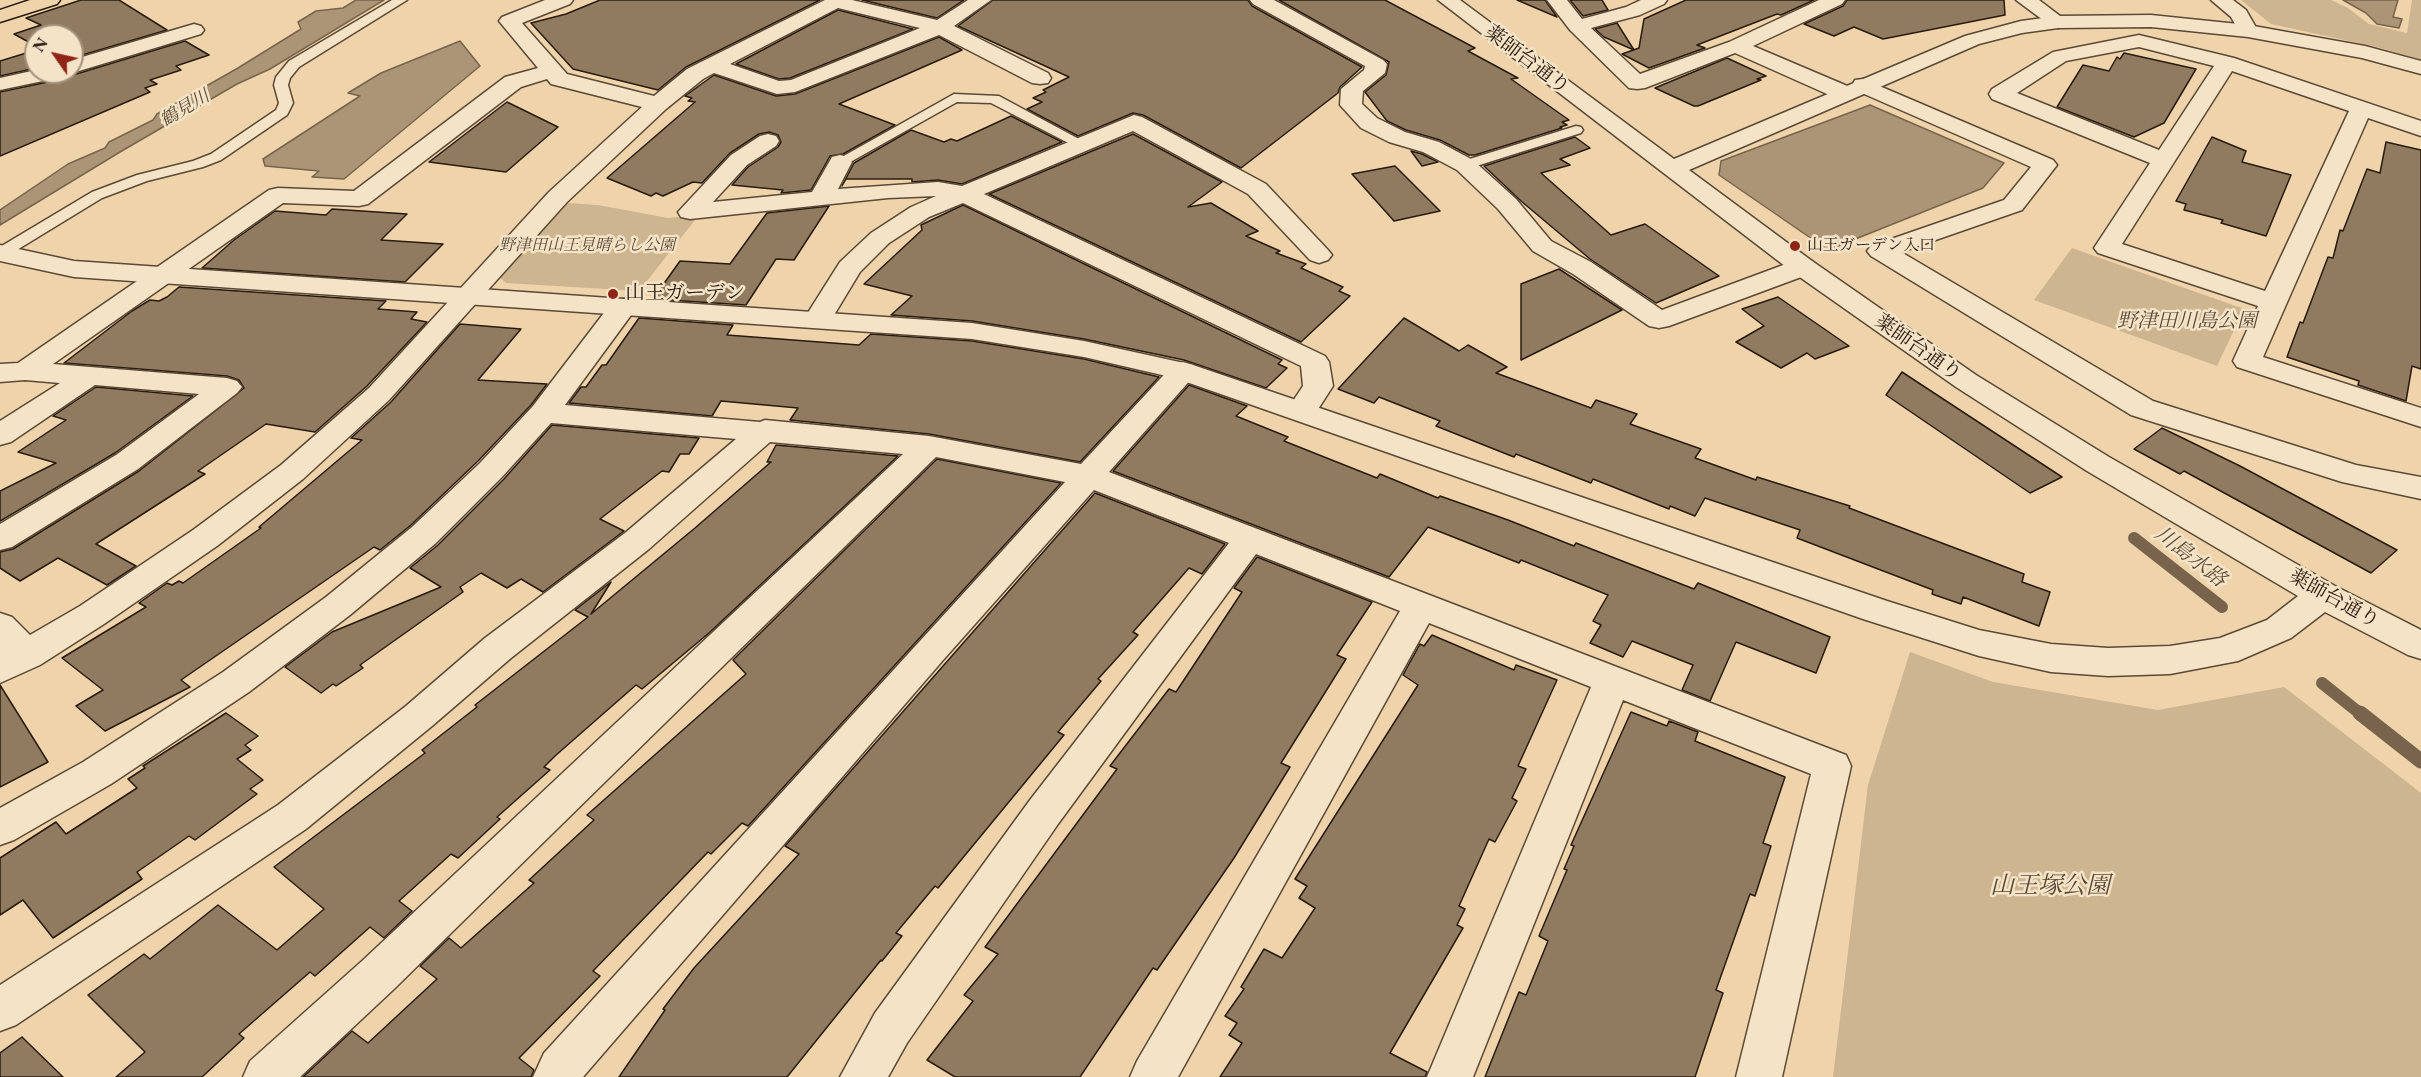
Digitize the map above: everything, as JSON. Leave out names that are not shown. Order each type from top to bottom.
[{"type":"main road","points":[[0,16],[50,0]]},
{"type":"street","points":[[563,0],[509,21],[559,79],[658,104]]},
{"type":"street","points":[[712,65],[777,88],[795,86],[940,27],[981,0]]},
{"type":"street","points":[[1260,0],[1376,64],[1374,73],[1352,89],[1351,105],[1369,123],[1397,137],[1431,147],[1465,165],[1507,204],[1542,246],[1582,268],[1659,320],[1803,267]]},
{"type":"street","name":"薬師台通り","points":[[1448,0],[1803,267],[1966,381],[2098,464],[2323,595],[2421,646]]},
{"type":"street","points":[[1557,0],[1577,26],[1637,83],[1736,46],[1835,0]]},
{"type":"street","points":[[1577,26],[1633,11],[1657,0]]},
{"type":"street","points":[[2026,0],[2058,22]]},
{"type":"street","points":[[2221,0],[2239,14],[2248,31]]},
{"type":"street","points":[[0,626],[14,662],[92,615],[205,538],[292,472],[379,394],[558,197],[658,104],[695,74],[712,65],[836,2],[940,27],[1040,78]]},
{"type":"street","points":[[1671,168],[1854,89],[1992,34],[2058,22],[2151,21],[2248,31],[2365,52],[2421,68]]},
{"type":"street","points":[[84,63],[194,30]]},
{"type":"street","points":[[2164,160],[2000,94],[2060,56],[2139,41],[2227,63],[2421,129]]},
{"type":"street","points":[[1736,46],[1854,89],[2045,165],[2013,205],[1880,252],[2142,408],[2353,475],[2421,488]]},
{"type":"street","points":[[110,55],[131,72]]},
{"type":"street","points":[[2227,63],[2107,248],[2275,303]]},
{"type":"street","points":[[12,372],[278,195],[359,199],[513,82],[550,71]]},
{"type":"street","points":[[0,84],[24,79]]},
{"type":"street","points":[[2361,108],[2247,361],[2421,418]]},
{"type":"street","points":[[818,319],[849,268],[880,238],[921,212],[1134,122],[1257,189],[1319,255]]},
{"type":"street","points":[[768,141],[739,160],[690,212],[888,191],[938,189],[963,193],[1315,362],[1318,386],[1302,410]]},
{"type":"street","points":[[821,198],[840,162]]},
{"type":"street","points":[[0,253],[74,269],[972,331],[1084,349],[1183,371],[1302,410],[1875,610],[1979,643],[2051,658],[2108,662],[2170,660],[2225,651],[2279,629],[2323,595]]},
{"type":"street","points":[[0,828],[117,760],[236,682],[338,606],[424,535],[491,470],[544,413],[623,307]]},
{"type":"street","points":[[556,1077],[560,1069],[923,658],[1183,371]]},
{"type":"street","points":[[0,538],[127,462],[227,387],[12,372]]},
{"type":"street","points":[[0,435],[90,376]]},
{"type":"street","points":[[544,413],[765,430],[929,446],[1089,476],[1832,766],[1759,1077]]},
{"type":"street","points":[[0,1010],[292,818],[419,716],[498,648],[637,541],[765,430]]},
{"type":"street","points":[[266,1077],[378,975],[929,446]]},
{"type":"street","points":[[863,1077],[891,1028],[1044,812],[1250,539]]},
{"type":"street","points":[[1154,1077],[1421,606]]},
{"type":"street","points":[[1450,1077],[1612,680]]},
{"type":"lane","points":[[0,253],[97,195],[142,178],[198,164],[216,157],[282,112],[286,103],[282,85],[286,71],[401,0]]},
{"type":"lane","points":[[840,162],[954,99],[994,99],[1083,145]]},
{"type":"lane","points":[[1465,165],[1576,130]]},
{"type":"green space","points":[[2241,0],[2331,0],[2348,8],[2369,24],[2407,33],[2412,0],[2421,0],[2421,60],[2381,48],[2271,24]]},
{"type":"green space","name":"野津田山王見晴らし公園","points":[[568,203],[598,205],[668,218],[699,215],[639,291],[506,283],[499,277]]},
{"type":"green space","name":"野津田川島公園","points":[[2072,248],[2244,309],[2217,366],[2034,300]]},
{"type":"green space","name":"山王塚公園","points":[[1910,652],[1993,682],[2158,710],[2284,687],[2421,793],[2421,1077],[1833,1077],[1868,785]]},
{"type":"water","name":"鶴見川","points":[[356,0],[384,0],[270,69],[237,84],[120,152],[0,225],[0,210],[68,164],[105,148],[109,142],[153,120],[157,114],[238,68],[301,29],[298,22],[316,11],[343,8]]},
{"type":"water","points":[[2343,0],[2398,0],[2393,17],[2402,19],[2399,28],[2377,24],[2366,13]]},
{"type":"water","points":[[460,41],[480,66],[344,179],[312,177],[319,171],[265,166],[263,159],[360,96],[348,93],[381,73]]},
{"type":"water","points":[[1870,105],[2004,163],[1983,188],[1828,250],[1719,175],[1721,161]]},
{"type":"building","points":[[81,0],[119,0],[167,30],[84,54],[84,24],[39,24],[26,18]]},
{"type":"building","points":[[600,0],[820,0],[686,67],[658,90],[573,69],[531,23],[566,14]]},
{"type":"building","points":[[862,0],[964,0],[937,18]]},
{"type":"building","points":[[993,0],[1248,0],[1252,6],[1362,67],[1340,87],[1338,93],[1241,168],[1143,115],[1133,113],[1078,136],[1027,109],[1042,102],[1033,98],[1046,92],[1043,90],[1069,77],[958,26]]},
{"type":"building","points":[[1279,0],[1385,0],[1475,48],[1468,51],[1518,78],[1511,79],[1569,120],[1562,122],[1567,125],[1475,155],[1469,155],[1440,140],[1406,130],[1387,121],[1365,92],[1386,75],[1389,62]]},
{"type":"building","points":[[1517,0],[1545,0],[1557,17]]},
{"type":"building","points":[[1570,0],[1602,0],[1608,10],[1583,16]]},
{"type":"building","points":[[1686,0],[1814,0],[1781,15],[1777,14],[1697,45],[1705,48],[1649,68],[1622,54],[1639,48],[1644,19]]},
{"type":"building","points":[[1847,0],[2004,0],[2005,15],[1883,39],[1854,27],[1834,36],[1804,24],[1843,6]]},
{"type":"building","points":[[838,10],[913,29],[790,78],[779,79],[736,64]]},
{"type":"building","points":[[1617,23],[1634,50],[1604,37],[1595,29]]},
{"type":"building","points":[[24,31],[24,39],[14,34]]},
{"type":"building","points":[[939,37],[962,50],[839,104],[895,125],[843,154],[830,156],[811,190],[781,193],[783,190],[732,185],[748,167],[778,147],[781,142],[778,135],[769,132],[759,134],[730,153],[702,183],[693,182],[663,196],[656,193],[651,196],[607,178],[695,102],[688,101],[692,98],[685,96],[714,75],[776,96],[795,94]]},
{"type":"building","points":[[185,41],[209,55],[176,66],[181,70],[150,80],[157,84],[145,88],[150,92],[0,156],[0,92],[38,84],[84,84],[84,72]]},
{"type":"building","points":[[2124,53],[2196,69],[2164,123],[2134,137],[2057,107],[2083,65],[2109,71],[2117,57],[2120,59]]},
{"type":"building","points":[[24,54],[24,71],[0,76],[0,61]]},
{"type":"building","points":[[1727,58],[1766,76],[1698,106],[1655,88]]},
{"type":"building","points":[[507,102],[558,127],[506,172],[429,162]]},
{"type":"building","points":[[1011,116],[1062,142],[962,184],[938,180],[912,182],[912,179],[846,179],[842,186],[854,163],[911,130],[944,142],[951,139],[957,141]]},
{"type":"building","points":[[1133,134],[1222,182],[1188,207],[1211,203],[1258,231],[1246,236],[1280,251],[1276,253],[1306,264],[1301,268],[1343,287],[1339,291],[1350,296],[1301,342],[989,194]]},
{"type":"building","points":[[1575,137],[1590,148],[1560,159],[1570,165],[1541,173],[1611,235],[1645,224],[1719,276],[1656,303],[1590,259],[1521,201],[1484,166]]},
{"type":"building","points":[[2212,137],[2246,151],[2242,162],[2291,175],[2266,236],[2221,223],[2223,220],[2184,210],[2186,204],[2176,201]]},
{"type":"building","points":[[2386,142],[2421,150],[2421,369],[2412,366],[2406,401],[2358,385],[2359,381],[2287,357],[2300,322],[2303,323],[2328,257],[2333,258],[2340,230],[2343,231],[2367,169],[2380,173]]},
{"type":"building","points":[[1411,151],[1422,154],[1438,162],[1422,166]]},
{"type":"building","points":[[1395,166],[1440,211],[1394,221],[1352,174]]},
{"type":"building","points":[[963,205],[1282,360],[1278,364],[1287,368],[1266,388],[1184,360],[1084,339],[972,321],[891,315],[912,296],[864,284],[922,230],[921,225]]},
{"type":"building","points":[[829,206],[794,260],[776,259],[746,305],[653,299],[680,261],[730,264],[767,213]]},
{"type":"building","points":[[332,209],[407,214],[381,240],[443,244],[405,282],[202,268],[234,240],[275,211],[326,215]]},
{"type":"building","points":[[1559,269],[1622,310],[1521,360],[1521,284]]},
{"type":"building","points":[[179,287],[386,301],[378,309],[417,312],[411,319],[427,322],[367,386],[315,432],[266,424],[198,471],[205,474],[96,544],[136,566],[107,585],[58,558],[20,581],[0,568],[0,552],[13,549],[139,471],[244,388],[239,380],[227,376],[64,363],[132,311],[150,300],[159,301],[167,297]]},
{"type":"building","points":[[1778,297],[1849,346],[1815,359],[1807,353],[1781,368],[1736,342],[1764,326],[1742,309]]},
{"type":"building","points":[[639,318],[733,325],[727,335],[859,345],[871,334],[972,341],[1084,359],[1159,377],[1080,462],[929,434],[790,420],[798,408],[721,401],[712,416],[569,403],[581,387],[586,387],[602,365],[606,365]]},
{"type":"building","points":[[1404,318],[1459,351],[1468,345],[1507,367],[1496,373],[1591,408],[1596,400],[1637,414],[1630,424],[1701,449],[1695,458],[1756,480],[1757,477],[1850,506],[1849,508],[2024,574],[2022,582],[2050,592],[2039,626],[1963,597],[1961,604],[1932,594],[1933,590],[1797,538],[1800,530],[1705,498],[1695,516],[1670,506],[1669,509],[1593,479],[1591,483],[1516,454],[1514,457],[1436,426],[1440,421],[1379,397],[1374,403],[1338,389]]},
{"type":"building","points":[[460,324],[521,329],[478,380],[547,384],[531,405],[478,461],[411,525],[380,550],[374,547],[181,680],[190,687],[105,731],[76,706],[103,690],[62,658],[146,607],[139,603],[167,583],[172,585],[179,581],[183,583],[261,528],[259,527],[362,440],[351,438],[391,402]]},
{"type":"building","points":[[1902,372],[2062,477],[2030,493],[1886,395]]},
{"type":"building","points":[[1189,385],[1247,406],[1236,416],[1288,437],[1284,441],[1377,478],[1380,474],[1438,498],[1440,496],[1508,520],[1574,546],[1576,543],[1694,589],[1698,583],[1830,637],[1816,673],[1736,642],[1710,701],[1682,690],[1693,665],[1632,641],[1623,657],[1590,643],[1601,625],[1593,621],[1608,595],[1521,560],[1519,563],[1428,527],[1389,577],[1113,471]]},
{"type":"building","points":[[96,387],[193,396],[115,453],[0,521],[0,491],[56,463],[18,452],[66,420],[53,416]]},
{"type":"building","points":[[552,425],[699,438],[689,454],[680,454],[669,472],[662,471],[600,519],[624,531],[543,592],[521,579],[507,588],[481,573],[460,587],[463,592],[360,665],[363,668],[336,686],[333,684],[321,693],[285,667],[332,632],[441,587],[410,568],[438,545],[504,479]]},
{"type":"building","points":[[2162,428],[2240,466],[2397,550],[2371,573],[2184,471],[2180,474],[2134,449]]},
{"type":"building","points":[[776,445],[898,456],[709,633],[642,689],[636,685],[555,756],[544,767],[550,770],[497,817],[500,819],[458,858],[451,854],[399,901],[412,911],[384,938],[370,927],[315,976],[310,972],[239,1034],[244,1038],[202,1077],[116,1077],[145,1052],[88,995],[144,954],[150,959],[218,905],[277,950],[324,909],[274,867],[425,753],[422,750],[477,707],[475,705],[588,617],[575,610],[611,582],[591,614],[695,528],[771,462],[767,462]]},
{"type":"building","points":[[937,459],[1061,483],[748,826],[742,823],[711,854],[708,852],[593,971],[600,976],[519,1058],[534,1070],[531,1077],[303,1077],[352,1031],[368,1043],[437,979],[420,966],[449,938],[461,948],[534,883],[529,880],[594,820],[587,815],[746,674],[733,660]]},
{"type":"building","points":[[1095,493],[1225,544],[1202,574],[1189,568],[1133,632],[1138,635],[1098,679],[1101,681],[1058,732],[1064,735],[938,888],[935,886],[896,933],[902,936],[787,1077],[619,1077],[665,1010],[663,1009],[694,968],[799,854],[785,846]]},
{"type":"building","points":[[1257,557],[1372,602],[1337,655],[1346,659],[1281,763],[1290,767],[1234,858],[1157,970],[1153,968],[1080,1077],[955,1077],[927,1060],[973,1001],[964,995],[998,954],[985,947],[1117,769],[1110,766],[1169,689],[1176,692],[1242,592],[1234,588]]},
{"type":"building","points":[[1432,635],[1514,670],[1516,665],[1557,680],[1518,766],[1526,769],[1512,798],[1517,801],[1495,842],[1489,839],[1459,906],[1465,909],[1457,925],[1463,928],[1390,1053],[1427,1072],[1425,1077],[1220,1077],[1242,1043],[1229,1035],[1237,1023],[1225,1016],[1244,989],[1241,987],[1264,949],[1282,958],[1315,908],[1299,898],[1307,886],[1295,879],[1418,685],[1403,675],[1420,644],[1424,646]]},
{"type":"building","points":[[0,685],[48,762],[0,787]]},
{"type":"building","points":[[1631,712],[1667,726],[1669,721],[1698,732],[1695,741],[1785,777],[1763,843],[1771,846],[1755,896],[1750,894],[1716,990],[1723,993],[1695,1077],[1485,1077],[1519,992],[1526,995],[1548,941],[1539,936],[1567,870],[1564,869],[1574,846],[1571,845]]},
{"type":"building","points":[[226,713],[258,736],[245,745],[251,750],[237,759],[263,780],[250,789],[257,794],[195,840],[189,836],[137,872],[142,879],[53,938],[23,900],[0,915],[0,858],[56,822],[66,834],[137,788],[128,779],[145,768],[143,766]]},
{"type":"building","points":[[22,1037],[63,1077],[0,1077],[0,1053]]},
{"type":"waterway","name":"川島水路","points":[[2134,538],[2222,607]]},
{"type":"waterway","name":"川島水路","points":[[2322,683],[2362,715]]},
{"type":"waterway","name":"川島水路","points":[[2360,713],[2421,761]]},
{"type":"place","name":"山王ガーデン入口","points":[[1795,246]]},
{"type":"place","name":"山王ガーデン","points":[[613,294]]}]
